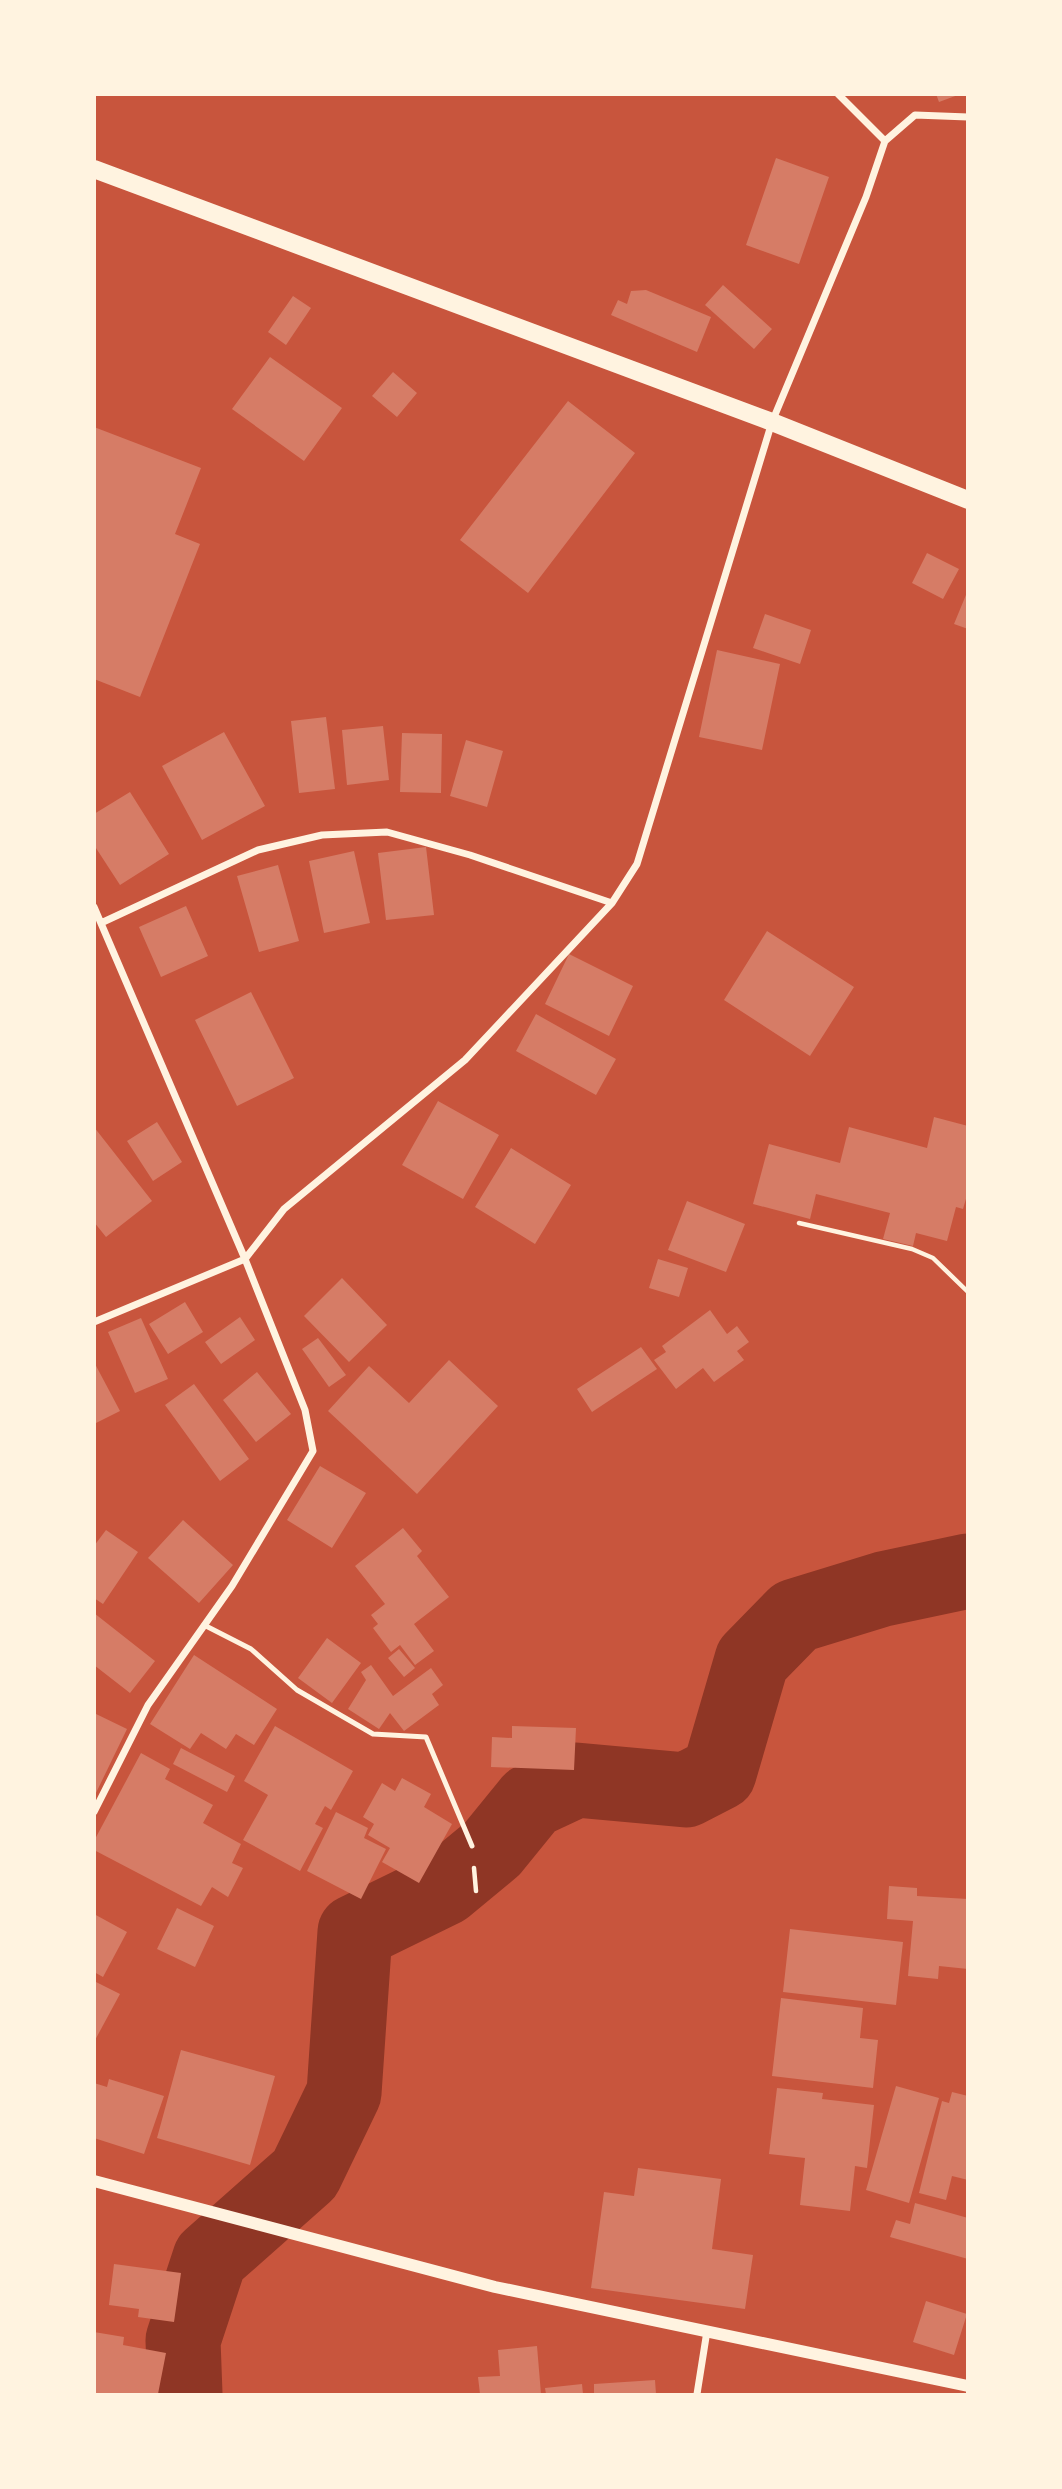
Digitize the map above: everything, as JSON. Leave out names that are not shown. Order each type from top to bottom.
[{"type":"main road","points":[[94,169],[772,422],[968,500]]},
{"type":"street","points":[[838,94],[885,141]]},
{"type":"street","points":[[94,1322],[245,1259],[284,1209],[465,1060],[612,904],[637,864],[772,422],[866,197],[885,141],[915,115],[968,117]]},
{"type":"street","points":[[101,923],[258,850],[322,835],[387,832],[470,855],[612,904]]},
{"type":"street","points":[[94,906],[245,1259],[305,1410],[313,1451],[204,1625],[148,1705],[94,1812]]},
{"type":"street","points":[[94,2181],[495,2287],[968,2386]]},
{"type":"street","points":[[697,2395],[707,2331]]},
{"type":"lane","points":[[204,1625],[251,1649],[297,1690],[373,1734],[426,1737],[472,1846]]},
{"type":"path","points":[[799,1223],[912,1249],[933,1258],[968,1292]]},
{"type":"building","points":[[936,94],[958,94],[958,95],[939,102]]},
{"type":"building","points":[[776,158],[829,177],[799,264],[746,245]]},
{"type":"building","points":[[723,285],[772,329],[754,349],[705,305]]},
{"type":"building","points":[[646,290],[711,317],[697,352],[611,315],[618,300],[627,304],[631,291]]},
{"type":"building","points":[[293,296],[311,308],[286,345],[268,332]]},
{"type":"building","points":[[270,357],[342,408],[304,461],[232,409]]},
{"type":"building","points":[[393,372],[417,393],[397,417],[372,396]]},
{"type":"building","points":[[568,401],[635,453],[528,593],[460,540]]},
{"type":"building","points":[[94,427],[201,468],[175,534],[200,544],[140,697],[94,679]]},
{"type":"building","points":[[927,553],[959,569],[943,599],[912,583]]},
{"type":"building","points":[[968,590],[968,629],[954,624]]},
{"type":"building","points":[[765,614],[811,630],[800,664],[753,648]]},
{"type":"building","points":[[717,650],[780,664],[762,750],[699,737]]},
{"type":"building","points":[[326,717],[335,789],[299,793],[291,721]]},
{"type":"building","points":[[383,726],[389,780],[347,785],[342,730]]},
{"type":"building","points":[[224,732],[265,806],[202,840],[162,766]]},
{"type":"building","points":[[402,733],[442,734],[441,793],[400,792]]},
{"type":"building","points":[[466,740],[503,751],[487,807],[450,796]]},
{"type":"building","points":[[130,792],[169,854],[120,885],[94,845],[94,814]]},
{"type":"building","points":[[426,847],[434,915],[386,920],[378,853]]},
{"type":"building","points":[[354,851],[370,923],[324,933],[309,861]]},
{"type":"building","points":[[278,865],[299,941],[259,952],[237,876]]},
{"type":"building","points":[[186,906],[208,956],[161,977],[139,927]]},
{"type":"building","points":[[767,931],[854,987],[810,1056],[724,1000]]},
{"type":"building","points":[[569,954],[633,986],[609,1036],[545,1004]]},
{"type":"building","points":[[251,992],[294,1078],[237,1106],[195,1020]]},
{"type":"building","points":[[536,1014],[616,1059],[596,1095],[516,1051]]},
{"type":"building","points":[[438,1101],[499,1135],[463,1199],[402,1165]]},
{"type":"building","points":[[934,1117],[968,1126],[968,1192],[963,1209],[956,1207],[947,1241],[916,1233],[913,1246],[883,1239],[890,1213],[816,1194],[810,1219],[753,1204],[769,1144],[840,1163],[849,1127],[927,1148]]},
{"type":"building","points":[[157,1122],[182,1162],[153,1181],[127,1141]]},
{"type":"building","points":[[94,1127],[152,1201],[106,1237],[94,1222]]},
{"type":"building","points":[[511,1148],[571,1185],[535,1244],[475,1207]]},
{"type":"building","points":[[687,1201],[745,1224],[726,1272],[668,1250]]},
{"type":"building","points":[[658,1259],[688,1268],[679,1297],[649,1288]]},
{"type":"building","points":[[342,1278],[387,1325],[349,1362],[304,1316]]},
{"type":"building","points":[[185,1302],[203,1332],[168,1354],[149,1324]]},
{"type":"building","points":[[710,1310],[727,1334],[737,1326],[749,1342],[737,1351],[744,1360],[714,1382],[703,1368],[676,1389],[654,1360],[666,1352],[662,1346]]},
{"type":"building","points":[[240,1317],[255,1340],[221,1364],[205,1342]]},
{"type":"building","points":[[141,1318],[168,1379],[135,1393],[108,1332]]},
{"type":"building","points":[[318,1338],[346,1375],[329,1387],[302,1349]]},
{"type":"building","points":[[641,1347],[657,1369],[592,1412],[577,1389]]},
{"type":"building","points":[[449,1360],[498,1406],[417,1494],[328,1411],[369,1366],[409,1403]]},
{"type":"building","points":[[94,1362],[120,1411],[94,1424]]},
{"type":"building","points":[[257,1372],[291,1414],[256,1442],[223,1400]]},
{"type":"building","points":[[194,1384],[249,1459],[220,1481],[165,1405]]},
{"type":"building","points":[[320,1466],[366,1493],[332,1548],[287,1520]]},
{"type":"building","points":[[183,1520],[233,1565],[199,1603],[148,1558]]},
{"type":"building","points":[[403,1528],[422,1551],[417,1556],[449,1597],[414,1624],[434,1651],[415,1665],[400,1645],[391,1652],[373,1628],[378,1624],[371,1615],[385,1604],[355,1566]]},
{"type":"building","points":[[106,1530],[138,1552],[103,1604],[94,1598],[94,1546]]},
{"type":"building","points":[[94,1613],[155,1661],[130,1693],[94,1665]]},
{"type":"building","points":[[327,1638],[361,1663],[332,1703],[298,1678]]},
{"type":"building","points":[[399,1649],[415,1668],[404,1677],[388,1658]]},
{"type":"building","points":[[194,1655],[277,1709],[254,1745],[236,1734],[226,1749],[201,1733],[190,1749],[150,1724]]},
{"type":"building","points":[[371,1665],[393,1696],[431,1668],[443,1685],[432,1694],[439,1705],[404,1731],[390,1713],[379,1729],[348,1709],[366,1680],[361,1672]]},
{"type":"building","points":[[94,1713],[127,1729],[94,1797]]},
{"type":"building","points":[[275,1726],[353,1771],[331,1810],[325,1806],[315,1824],[323,1828],[300,1871],[243,1840],[268,1795],[244,1781]]},
{"type":"building","points":[[512,1726],[576,1728],[574,1770],[491,1767],[492,1737],[512,1738]]},
{"type":"building","points":[[181,1748],[235,1776],[227,1792],[173,1764]]},
{"type":"building","points":[[141,1753],[170,1769],[165,1779],[213,1805],[203,1823],[241,1844],[232,1863],[243,1868],[228,1897],[212,1887],[201,1906],[94,1850],[94,1841]]},
{"type":"building","points":[[402,1778],[431,1794],[424,1807],[452,1824],[419,1883],[382,1862],[390,1848],[368,1835],[374,1824],[363,1817],[382,1783],[395,1791]]},
{"type":"building","points":[[336,1812],[368,1828],[364,1838],[386,1849],[361,1899],[307,1871]]},
{"type":"building","points":[[889,1886],[917,1888],[917,1896],[968,1899],[968,1969],[939,1966],[938,1979],[908,1976],[913,1921],[887,1919]]},
{"type":"building","points":[[177,1908],[214,1926],[195,1967],[157,1949]]},
{"type":"building","points":[[94,1914],[127,1932],[103,1977],[94,1972]]},
{"type":"building","points":[[790,1929],[903,1942],[896,2005],[783,1992]]},
{"type":"building","points":[[94,1981],[120,1994],[94,2042]]},
{"type":"building","points":[[781,1998],[863,2008],[860,2038],[878,2040],[873,2088],[772,2076]]},
{"type":"building","points":[[181,2050],[275,2076],[250,2165],[157,2138]]},
{"type":"building","points":[[109,2079],[164,2096],[144,2154],[94,2138],[94,2083],[107,2087]]},
{"type":"building","points":[[896,2086],[939,2098],[909,2203],[866,2190]]},
{"type":"building","points":[[777,2088],[823,2093],[822,2099],[874,2105],[867,2168],[855,2166],[850,2211],[800,2205],[805,2158],[769,2154]]},
{"type":"building","points":[[952,2092],[968,2096],[968,2180],[952,2176],[946,2200],[919,2193],[942,2101],[949,2103]]},
{"type":"building","points":[[638,2168],[721,2179],[712,2249],[753,2255],[745,2309],[591,2288],[604,2192],[634,2196]]},
{"type":"building","points":[[915,2203],[968,2218],[968,2259],[890,2237],[896,2220],[910,2224]]},
{"type":"building","points":[[114,2264],[181,2273],[174,2322],[138,2317],[139,2309],[109,2305]]},
{"type":"building","points":[[926,2301],[967,2314],[954,2355],[913,2342]]},
{"type":"building","points":[[94,2332],[124,2337],[123,2345],[166,2353],[158,2394],[94,2394]]},
{"type":"building","points":[[537,2346],[541,2394],[480,2394],[478,2377],[500,2376],[498,2350]]},
{"type":"building","points":[[655,2380],[656,2394],[594,2394],[594,2384]]},
{"type":"building","points":[[582,2384],[583,2394],[546,2394],[545,2388]]},
{"type":"waterway","points":[[185,2394],[183,2340],[210,2258],[305,2174],[344,2093],[355,1932],[445,1888],[492,1849],[531,1801],[576,1780],[686,1790],[719,1773],[752,1660],[795,1616],[883,1589],[968,1571]]}]
